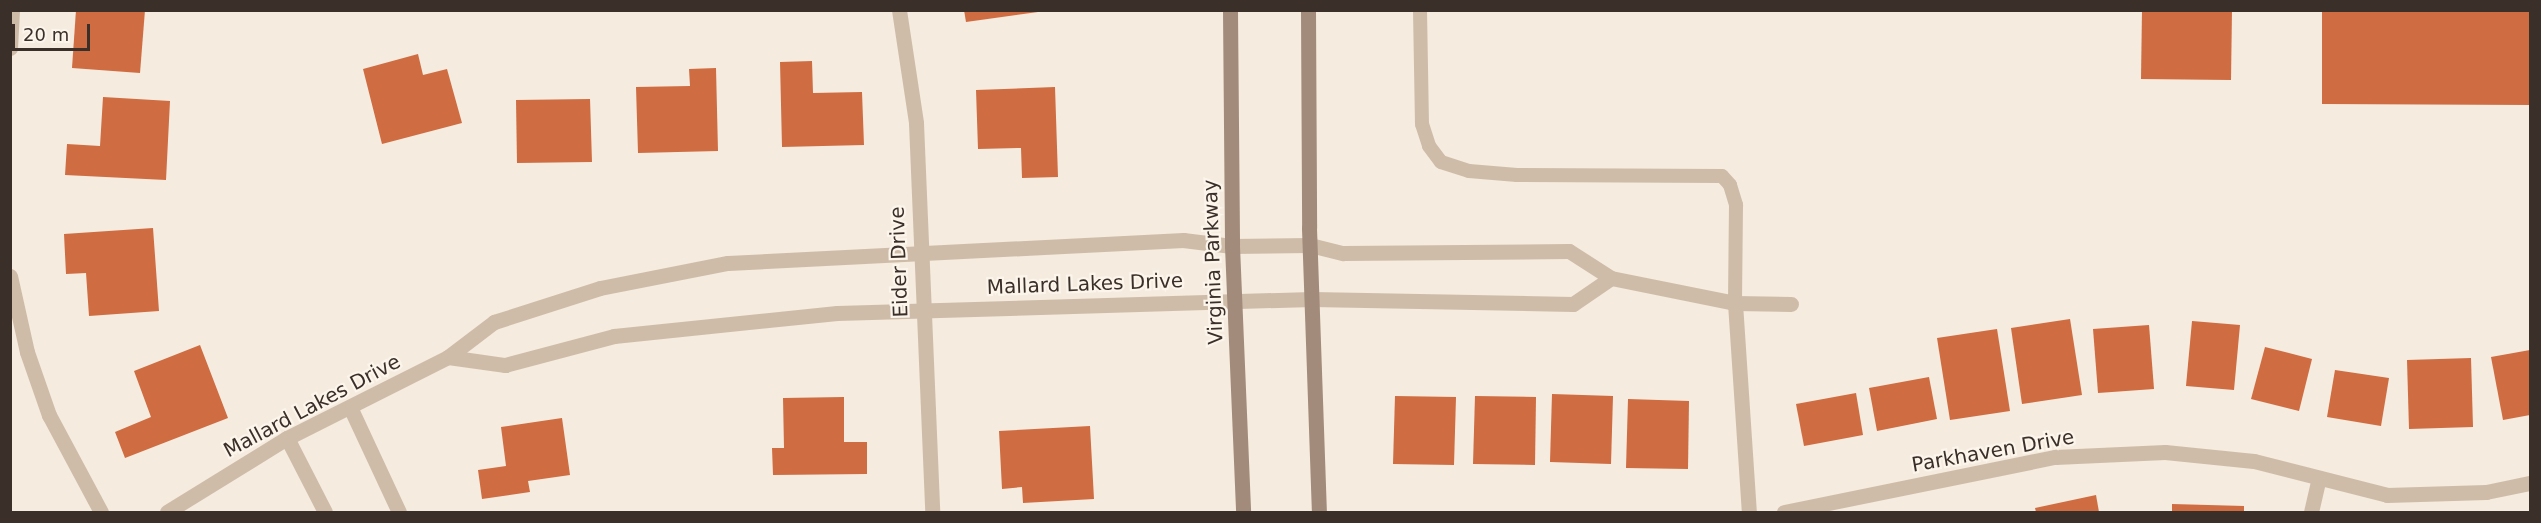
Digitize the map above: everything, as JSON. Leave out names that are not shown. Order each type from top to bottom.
[{"type":"main road","name":"Virginia Parkway","points":[[1230,10],[1232,246],[1243,513]]},
{"type":"main road","points":[[1308,10],[1310,245],[1319,513]]},
{"type":"street","name":"Eider Drive","points":[[899,10],[916,123],[932,513]]},
{"type":"street","points":[[10,48],[12,11]]},
{"type":"street","name":"Mallard Lakes Drive","points":[[167,513],[287,438],[448,357],[494,322],[600,288],[728,263],[920,251],[1183,240],[1232,246],[1310,245],[1342,253],[1569,251],[1611,278],[1574,304],[1234,299],[922,312],[837,313],[614,336],[504,365],[448,357]]},
{"type":"street","points":[[10,276],[27,352],[49,415],[101,513]]},
{"type":"street","points":[[1611,278],[1735,303],[1791,304]]},
{"type":"street","points":[[1735,303],[1749,513]]},
{"type":"street","points":[[350,407],[399,513]]},
{"type":"street","points":[[287,438],[325,513]]},
{"type":"street","name":"Parkhaven Drive","points":[[1784,513],[2055,457],[2165,452],[2254,461],[2387,495],[2486,492],[2530,483]]},
{"type":"street","points":[[2311,513],[2319,477]]},
{"type":"lane","points":[[1420,10],[1422,124],[1429,146],[1441,162],[1469,171],[1517,175],[1722,176],[1730,185],[1736,206],[1735,303]]},
{"type":"building","points":[[76,10],[145,10],[140,73],[72,68]]},
{"type":"building","points":[[964,10],[1038,10],[1038,12],[966,22]]},
{"type":"building","points":[[2142,10],[2232,10],[2231,80],[2141,79]]},
{"type":"building","points":[[2322,10],[2530,10],[2530,105],[2322,104]]},
{"type":"building","points":[[418,54],[423,75],[447,69],[462,123],[382,144],[363,69]]},
{"type":"building","points":[[812,61],[813,93],[862,92],[864,145],[782,147],[780,62]]},
{"type":"building","points":[[716,68],[718,151],[638,153],[636,87],[690,86],[689,69]]},
{"type":"building","points":[[1055,87],[1058,177],[1022,178],[1021,148],[978,149],[976,90]]},
{"type":"building","points":[[103,97],[170,101],[166,180],[65,175],[67,144],[100,146]]},
{"type":"building","points":[[590,99],[592,162],[517,163],[516,100]]},
{"type":"building","points":[[153,228],[159,311],[89,316],[86,273],[66,274],[64,234]]},
{"type":"building","points":[[2070,319],[2082,395],[2022,404],[2011,328]]},
{"type":"building","points":[[2192,321],[2240,325],[2234,390],[2186,386]]},
{"type":"building","points":[[2149,325],[2154,389],[2098,393],[2093,329]]},
{"type":"building","points":[[1997,329],[2010,411],[1950,420],[1937,338]]},
{"type":"building","points":[[200,345],[228,418],[125,458],[115,432],[151,417],[134,371]]},
{"type":"building","points":[[2265,347],[2312,359],[2299,411],[2251,399]]},
{"type":"building","points":[[2530,350],[2530,415],[2503,420],[2491,357]]},
{"type":"building","points":[[2471,358],[2473,427],[2409,429],[2407,360]]},
{"type":"building","points":[[2335,370],[2389,378],[2381,426],[2327,417]]},
{"type":"building","points":[[1929,377],[1937,419],[1877,431],[1869,388]]},
{"type":"building","points":[[1856,393],[1863,435],[1804,446],[1796,404]]},
{"type":"building","points":[[1552,394],[1613,396],[1611,464],[1550,462]]},
{"type":"building","points":[[1395,396],[1456,397],[1454,465],[1393,464]]},
{"type":"building","points":[[1475,396],[1536,397],[1535,465],[1473,464]]},
{"type":"building","points":[[844,397],[844,442],[867,442],[867,474],[773,475],[772,448],[784,448],[783,398]]},
{"type":"building","points":[[1628,399],[1689,401],[1688,469],[1626,468]]},
{"type":"building","points":[[562,418],[570,475],[528,481],[530,492],[482,499],[478,470],[506,466],[501,427]]},
{"type":"building","points":[[1090,426],[1094,499],[1023,503],[1022,487],[1002,489],[999,431]]},
{"type":"building","points":[[2096,495],[2099,512],[2036,512],[2035,508]]},
{"type":"building","points":[[2172,504],[2244,506],[2244,512],[2172,512]]}]
